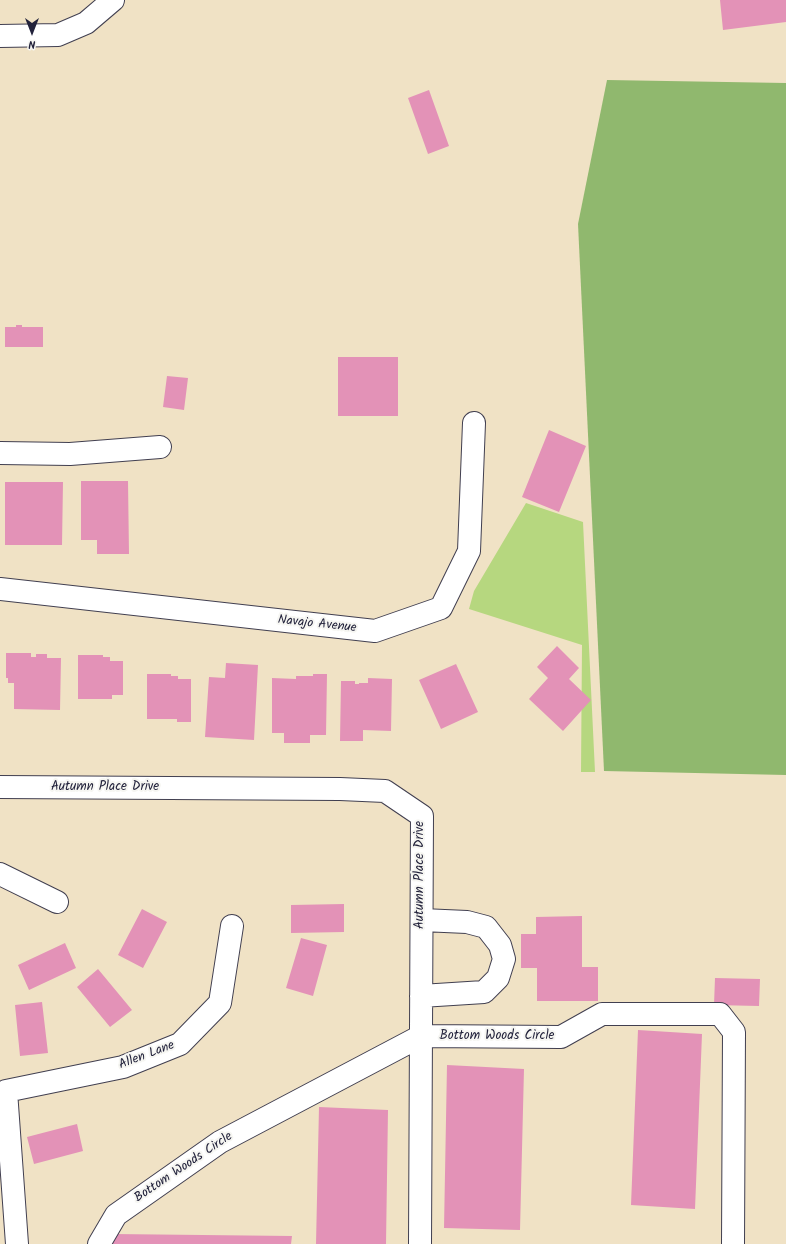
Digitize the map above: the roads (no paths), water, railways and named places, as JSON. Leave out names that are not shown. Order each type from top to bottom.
[{"type":"street","points":[[0,36],[58,35],[86,23],[113,0]]},
{"type":"street","name":"Navajo Avenue","points":[[0,589],[375,631],[419,616],[441,608],[469,551],[474,423]]},
{"type":"street","points":[[0,453],[70,454],[160,447]]},
{"type":"street","name":"Autumn Place Drive","points":[[0,787],[340,789],[385,791],[422,816],[420,1244]]},
{"type":"street","points":[[0,874],[57,902]]},
{"type":"street","points":[[421,996],[484,992],[498,978],[504,959],[500,945],[486,928],[467,922],[422,920]]},
{"type":"street","name":"Allen Lane","points":[[2,1092],[123,1067],[180,1044],[220,1002],[232,926]]},
{"type":"street","name":"Bottom Woods Circle","points":[[99,1244],[116,1215],[220,1142],[421,1036],[561,1037],[602,1014],[720,1014],[734,1032],[733,1244]]},
{"type":"street","points":[[2,1092],[17,1244]]}]
